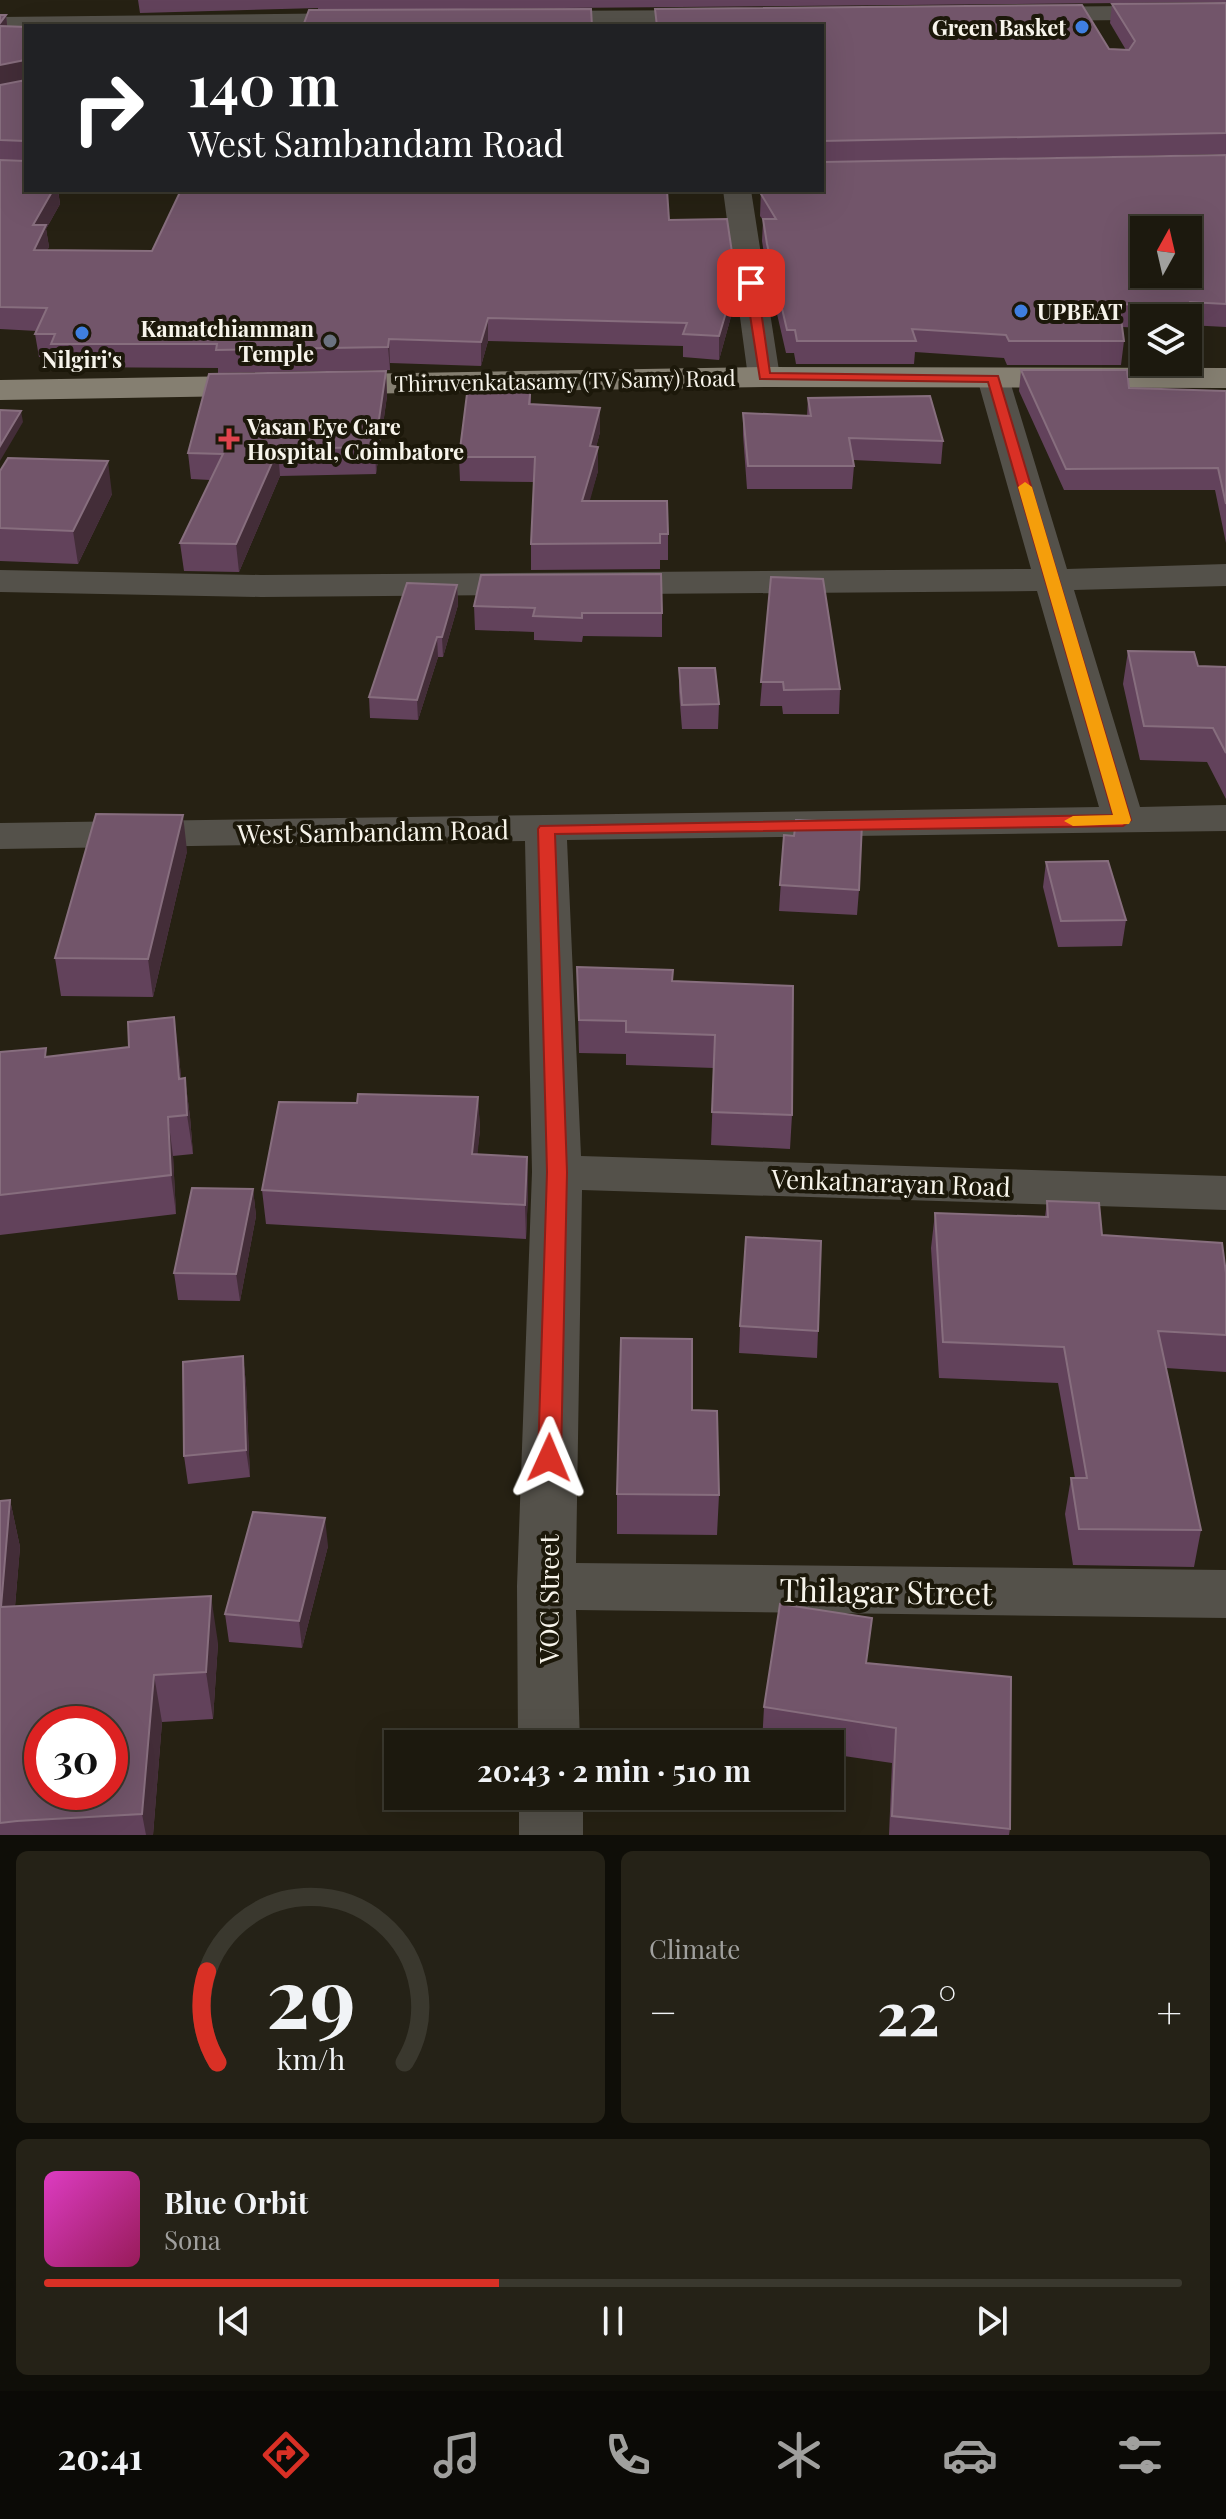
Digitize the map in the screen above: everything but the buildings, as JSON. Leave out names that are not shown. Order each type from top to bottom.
[{"type":"main road","name":"Thiruvenkatasamy (TV Samy) Road","points":[[0,390],[764,377],[1226,378]]},
{"type":"street","points":[[502,19],[551,9],[733,16]]},
{"type":"street","points":[[0,24],[107,12],[391,20]]},
{"type":"street","points":[[1012,14],[1226,12]]},
{"type":"street","points":[[1089,13],[1104,38]]},
{"type":"street","points":[[737,192],[764,377]]},
{"type":"street","points":[[993,378],[1123,820]]},
{"type":"street","points":[[0,581],[277,586],[1053,580],[1226,575]]},
{"type":"street","name":"West Sambandam Road","points":[[0,836],[1226,818]]},
{"type":"street","name":"VOC Street","points":[[546,829],[557,1172],[546,1586],[549,1730]]},
{"type":"street","name":"Venkatnarayan Road","points":[[557,1172],[1226,1193]]},
{"type":"street","name":"Thilagar Street","points":[[546,1586],[1226,1594]]},
{"type":"street","points":[[551,1810],[551,1835]]},
{"type":"slow traffic","points":[[1025,487],[1123,820],[1073,821]]},
{"type":"place","name":"Green Basket","points":[[1082,27]]},
{"type":"place","name":"UPBEAT","points":[[1021,311]]},
{"type":"place","name":"Nilgiri's","points":[[82,333]]},
{"type":"place","name":"Kamatchiamman Temple","points":[[330,341]]},
{"type":"place","name":"Vasan Eye Care Hospital, Coimbatore","points":[[229,439]]},
{"type":"route","points":[[549,1458],[557,1172],[546,829],[1123,820],[993,378],[764,377],[751,283]]}]
